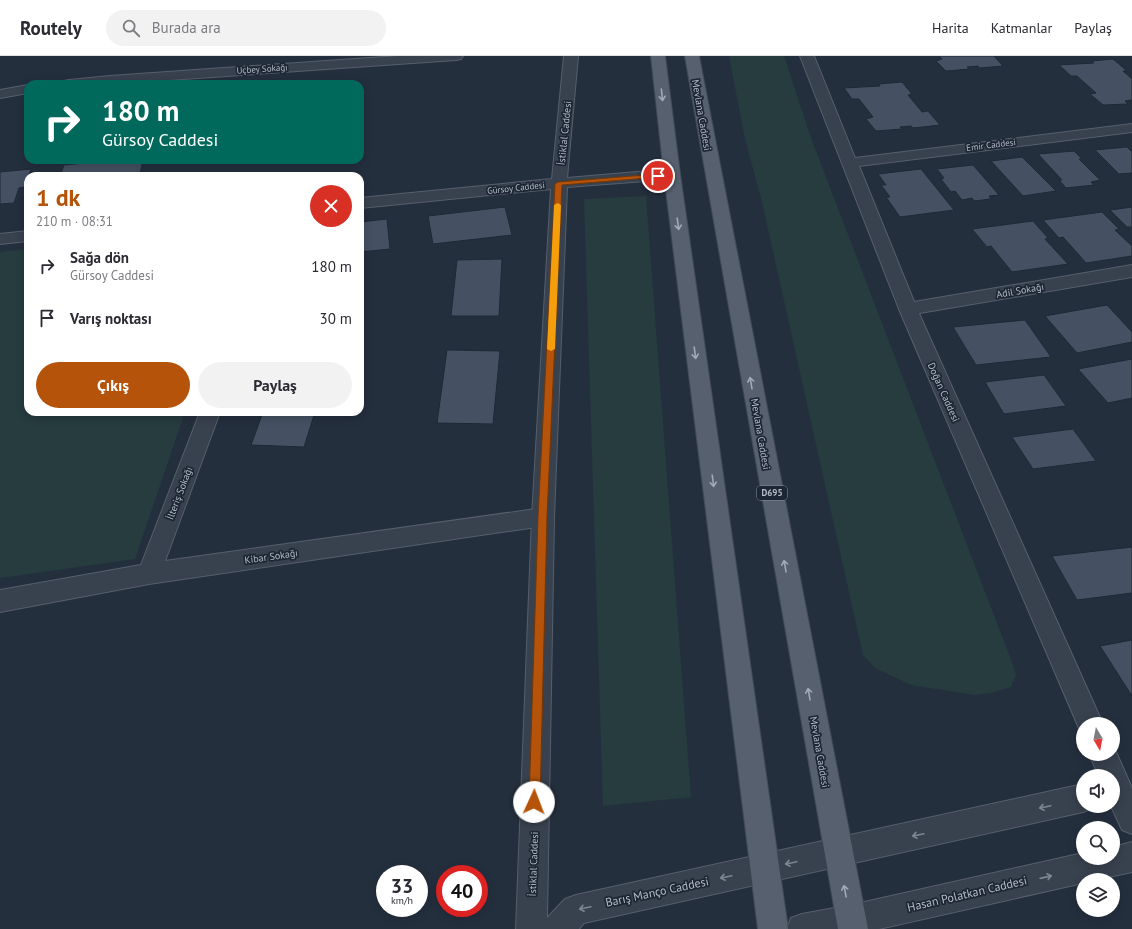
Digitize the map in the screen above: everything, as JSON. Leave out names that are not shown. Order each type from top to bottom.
[{"type":"main road","points":[[658,56],[672,174],[773,929]]},
{"type":"main road","name":"Mevlana Caddesi","points":[[692,56],[852,924]]},
{"type":"street","name":"Uçbey Sokağı","points":[[110,80],[456,56]]},
{"type":"street","name":"İstiklal Caddesi","points":[[531,929],[543,517],[558,184],[571,56]]},
{"type":"street","name":"Doğan Caddesi","points":[[807,56],[908,309],[1087,717]]},
{"type":"street","points":[[0,94],[24,91]]},
{"type":"street","name":"Emir Caddesi","points":[[849,163],[1132,128]]},
{"type":"street","name":"Gürsoy Caddesi","points":[[364,203],[672,174]]},
{"type":"street","points":[[0,239],[24,236]]},
{"type":"street","name":"Adil Sokağı","points":[[908,309],[1129,276]]},
{"type":"street","name":"İlteriş Sokağı","points":[[148,574],[208,416]]},
{"type":"street","name":"Kibar Sokağı","points":[[0,600],[148,574],[543,517]]},
{"type":"street","points":[[1120,789],[1132,820]]},
{"type":"street","points":[[764,869],[1076,800]]},
{"type":"street","name":"Hasan Polatkan Caddesi","points":[[802,929],[852,924],[1132,857]]},
{"type":"street","name":"Barış Manço Caddesi","points":[[557,929],[576,910],[764,869]]},
{"type":"green space","points":[[729,56],[784,56],[811,138],[1010,657],[1016,675],[1011,687],[991,693],[975,695],[911,685],[875,668],[863,655],[762,202],[745,139]]},
{"type":"green space","points":[[646,196],[691,797],[603,806],[584,199]]},
{"type":"green space","points":[[24,249],[24,416],[184,416],[135,559],[0,578],[0,252]]},
{"type":"building","points":[[939,56],[994,56],[1003,66],[979,68],[978,66],[967,67],[970,69],[946,71],[936,61],[942,59]]},
{"type":"building","points":[[1113,59],[1127,71],[1123,71],[1132,79],[1132,100],[1125,101],[1128,104],[1103,105],[1090,94],[1096,93],[1077,76],[1071,76],[1059,65],[1094,63],[1092,61]]},
{"type":"building","points":[[902,82],[912,94],[908,95],[922,112],[928,111],[940,125],[913,128],[911,126],[900,127],[902,129],[876,131],[866,119],[873,117],[859,99],[852,99],[844,88],[880,86],[879,84]]},
{"type":"building","points":[[1127,147],[1132,152],[1132,173],[1119,174],[1095,150]]},
{"type":"building","points":[[1074,151],[1082,159],[1079,159],[1100,180],[1091,182],[1094,185],[1066,188],[1059,180],[1062,180],[1038,154]]},
{"type":"building","points":[[1022,157],[1056,191],[1023,196],[991,161]]},
{"type":"building","points":[[142,164],[140,172],[61,172],[64,165]]},
{"type":"building","points":[[973,165],[999,195],[989,196],[991,199],[974,201],[972,198],[962,200],[955,191],[951,192],[941,179],[944,178],[937,169]]},
{"type":"building","points":[[31,169],[30,172],[24,172],[24,187],[19,188],[14,203],[0,204],[0,172]]},
{"type":"building","points":[[921,169],[954,210],[900,217],[886,197],[890,197],[881,185],[886,185],[878,174]]},
{"type":"building","points":[[505,207],[512,235],[433,244],[428,216]]},
{"type":"building","points":[[1132,207],[1132,227],[1127,227],[1110,210]]},
{"type":"building","points":[[1102,212],[1119,229],[1115,230],[1132,246],[1132,256],[1086,263],[1063,237],[1059,238],[1043,220]]},
{"type":"building","points":[[387,219],[390,249],[364,252],[364,222]]},
{"type":"building","points":[[1033,221],[1048,238],[1045,239],[1068,264],[1012,272],[991,246],[987,247],[972,229]]},
{"type":"building","points":[[502,259],[499,316],[451,316],[457,260]]},
{"type":"building","points":[[1107,305],[1132,332],[1132,342],[1077,353],[1045,316]]},
{"type":"building","points":[[1025,320],[1051,357],[976,365],[953,327]]},
{"type":"building","points":[[447,350],[500,351],[493,424],[437,423]]},
{"type":"building","points":[[1132,359],[1132,398],[1108,403],[1078,369]]},
{"type":"building","points":[[1044,375],[1066,406],[1004,414],[985,382]]},
{"type":"building","points":[[262,416],[314,416],[304,447],[251,445]]},
{"type":"building","points":[[1073,429],[1096,461],[1033,469],[1012,437]]},
{"type":"building","points":[[1132,547],[1132,593],[1077,600],[1052,556]]},
{"type":"building","points":[[1132,640],[1132,696],[1100,646]]},
{"type":"slow traffic","points":[[551,349],[558,205]]},
{"type":"route","points":[[534,802],[543,517],[558,184],[658,176]]}]
